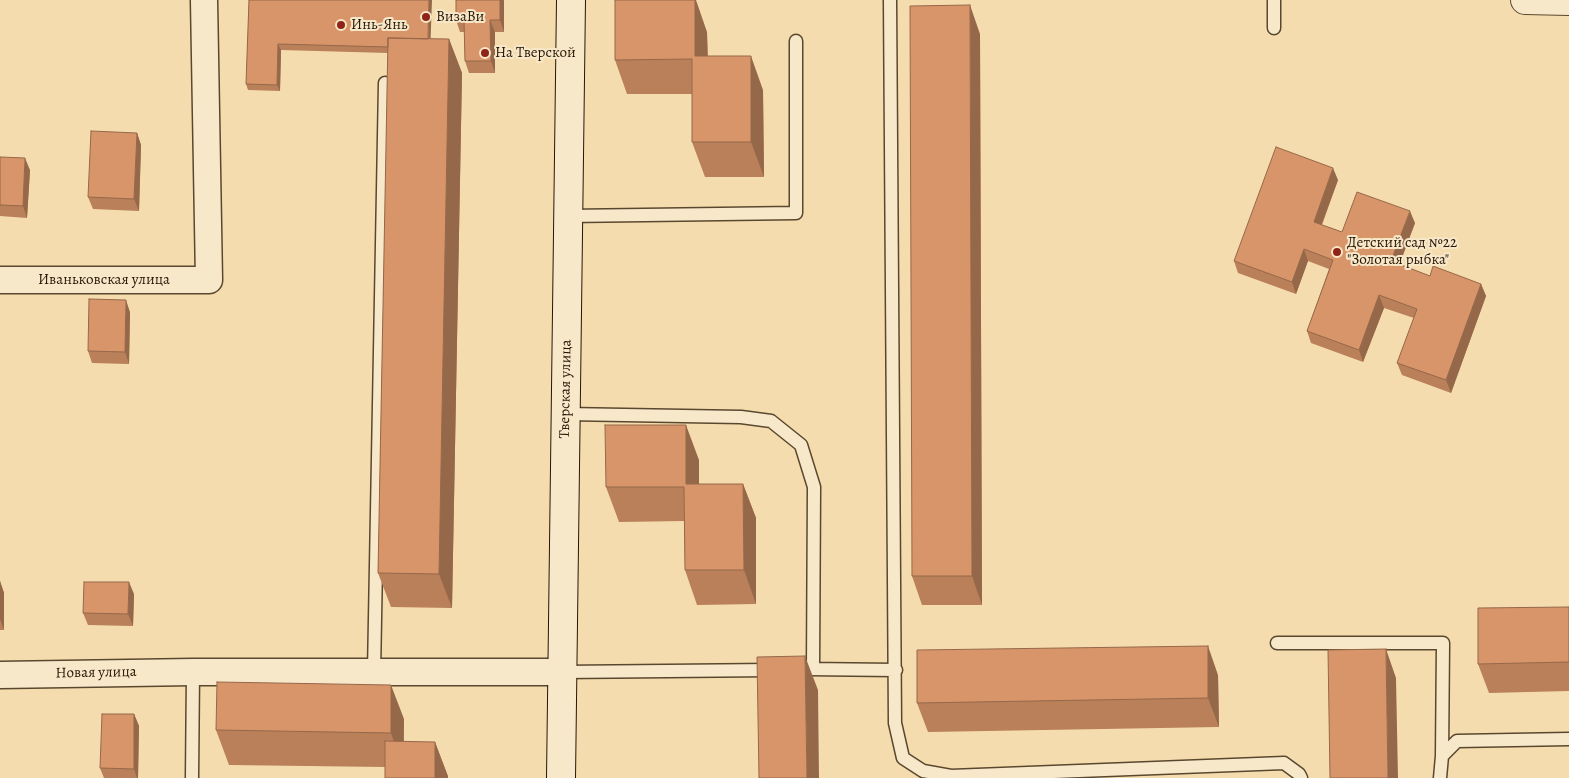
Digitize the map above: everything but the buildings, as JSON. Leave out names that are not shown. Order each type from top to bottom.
[{"type":"main road","name":"Тверская улица","points":[[561,778],[571,0]]},
{"type":"main road","points":[[1525,0],[1569,1]]},
{"type":"street","name":"Иваньковская улица","points":[[0,280],[209,280],[204,0]]},
{"type":"street","name":"Новая улица","points":[[0,675],[193,672],[562,672]]},
{"type":"lane","points":[[890,0],[895,722],[903,758],[923,771],[951,776],[1284,764],[1301,778]]},
{"type":"lane","points":[[1274,0],[1274,28]]},
{"type":"lane","points":[[568,216],[796,213],[796,41]]},
{"type":"lane","points":[[374,672],[385,83]]},
{"type":"lane","points":[[566,414],[741,417],[771,420],[801,444],[814,487],[814,669]]},
{"type":"lane","points":[[1276,643],[1443,643],[1442,756],[1440,778]]},
{"type":"lane","points":[[562,672],[896,670]]},
{"type":"lane","points":[[192,778],[193,672]]},
{"type":"lane","points":[[1442,756],[1456,740],[1569,739]]},
{"type":"place","name":"ВизаВи","points":[[426,17]]},
{"type":"place","name":"Инь-Янь","points":[[341,25]]},
{"type":"place","name":"На Тверской","points":[[485,53]]},
{"type":"place","name":"Детский сад №22 \"Золотая рыбка\"","points":[[1337,252]]}]
